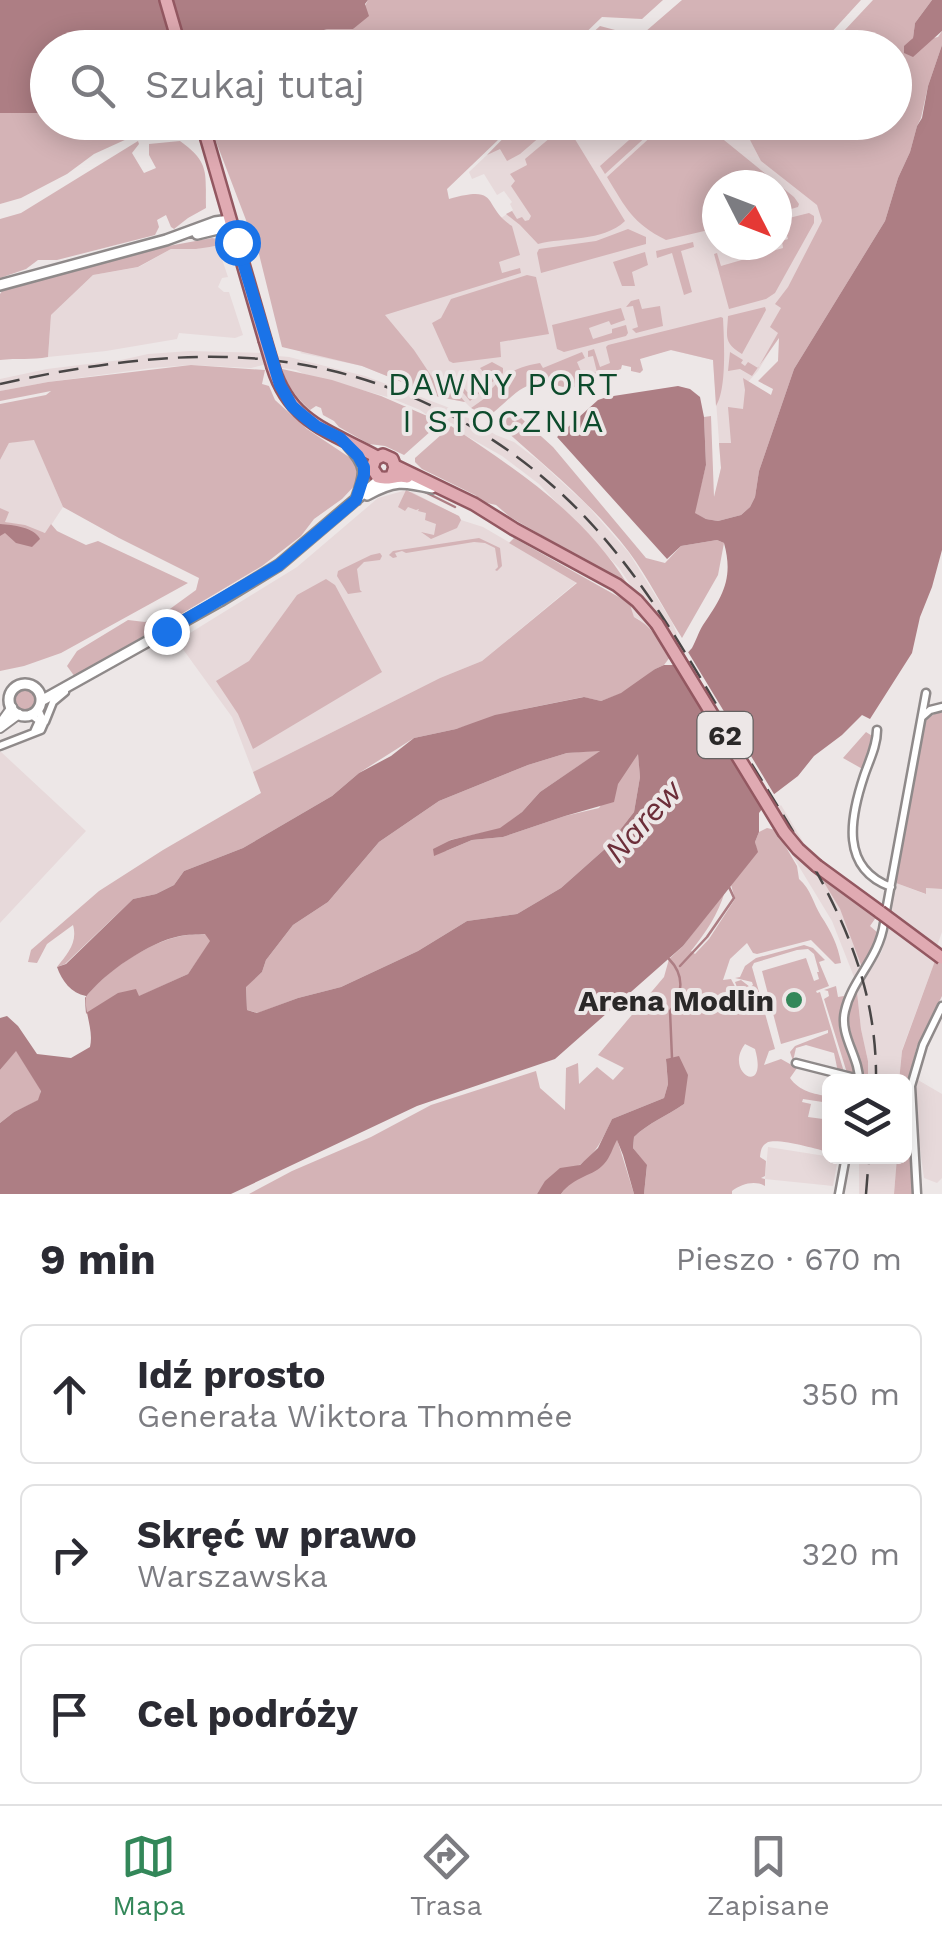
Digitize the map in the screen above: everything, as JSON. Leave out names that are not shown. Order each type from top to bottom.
[{"type":"main road","points":[[166,0],[175,30]]},
{"type":"main road","name":"62","points":[[207,140],[273,368],[292,406],[382,469],[474,504],[610,580],[634,598],[662,632],[786,836],[817,866],[942,958]]},
{"type":"main road","points":[[213,227],[224,200]]},
{"type":"main road","points":[[0,285],[213,227],[222,228],[230,220]]},
{"type":"main road","points":[[213,227],[237,242]]},
{"type":"main road","points":[[345,441],[364,467],[356,500]]},
{"type":"main road","name":"62","points":[[345,441],[390,452],[427,484]]},
{"type":"main road","points":[[21,703],[78,682],[279,565],[356,500],[382,469]]},
{"type":"main road","points":[[356,500],[394,483],[427,484]]},
{"type":"main road","points":[[27,684],[21,703],[13,690],[27,684]]},
{"type":"street","points":[[0,746],[41,730],[53,702],[78,682]]},
{"type":"street","points":[[858,1074],[846,1038],[844,1017],[852,992],[879,946],[926,694]]},
{"type":"street","points":[[21,703],[44,723]]},
{"type":"street","points":[[0,726],[21,703]]},
{"type":"street","points":[[21,703],[39,721],[31,734]]},
{"type":"street","points":[[921,718],[942,707]]},
{"type":"street","points":[[877,730],[861,787],[852,845],[872,878],[890,886]]},
{"type":"street","points":[[917,1194],[911,1086],[918,1058],[942,1006]]},
{"type":"street","points":[[796,1063],[837,1074]]},
{"type":"street","points":[[839,1194],[845,1164]]},
{"type":"shaded area","points":[[0,0],[30,30],[30,140],[125,140],[21,198],[0,204]]},
{"type":"shaded area","points":[[368,0],[663,0],[642,19],[602,17],[589,30],[324,30],[353,29]]},
{"type":"shaded area","points":[[682,0],[861,0],[834,30],[647,30]]},
{"type":"shaded area","points":[[873,0],[932,0],[915,23],[912,39],[912,30],[845,30]]},
{"type":"shaded area","points":[[942,31],[942,45],[921,118],[885,221],[794,369],[750,507],[741,515],[718,521],[694,513],[706,465],[704,417],[711,416],[714,497],[721,468],[719,443],[731,443],[728,407],[743,409],[743,378],[771,395],[773,389],[758,381],[778,361],[779,338],[759,366],[778,333],[770,327],[781,308],[775,304],[822,221],[817,205],[792,185],[792,170],[772,170],[761,161],[750,140],[912,140],[912,42],[938,37]]},
{"type":"shaded area","points":[[215,140],[498,140],[447,189],[449,199],[477,194],[489,199],[512,226],[520,255],[499,262],[502,273],[520,268],[521,273],[385,315],[434,380],[447,380],[465,402],[439,397],[362,366],[282,347],[259,254]]},
{"type":"shaded area","points":[[502,140],[536,140],[507,161],[500,149],[487,155]]},
{"type":"shaded area","points":[[503,140],[750,140],[782,170],[702,170],[702,260],[792,260],[792,179],[821,206],[825,223],[779,335],[748,382],[746,447],[713,504],[721,468],[713,360],[670,350],[603,369],[604,376],[513,378],[471,408],[465,402],[439,397],[362,366],[300,353],[513,210],[504,191],[497,195],[484,174],[472,179],[469,172]]},
{"type":"shaded area","points":[[548,140],[575,140],[625,221],[595,236],[538,244],[506,214],[512,211],[517,219],[522,217],[525,221],[531,216],[511,186],[515,181],[510,174],[527,165],[525,159]]},
{"type":"shaded area","points":[[629,140],[642,140],[605,174],[600,166]]},
{"type":"shaded area","points":[[647,140],[724,140],[761,170],[702,170],[702,232],[666,240],[631,214],[607,177]]},
{"type":"shaded area","points":[[138,141],[132,153],[144,173],[156,168],[149,155],[149,144],[180,141],[190,149],[204,170],[206,208],[174,229],[166,215],[157,220],[155,235],[57,260],[38,260],[0,278],[0,219],[21,213]]},
{"type":"shaded area","points":[[809,213],[814,216],[814,223],[775,293],[729,309],[716,260],[721,266],[742,260],[792,260],[792,217]]},
{"type":"shaded area","points":[[628,229],[646,237],[646,244],[541,273],[539,249],[596,241]]},
{"type":"shaded area","points":[[212,238],[223,240],[223,245],[171,249],[138,267],[93,275],[51,315],[48,357],[0,360],[2,291],[163,247]]},
{"type":"shaded area","points":[[693,242],[694,247],[681,251],[692,292],[684,295],[672,253],[657,258],[656,251]]},
{"type":"shaded area","points":[[218,247],[228,277],[222,278],[218,287],[229,292],[243,335],[235,338],[179,333],[177,339],[48,357],[51,315],[93,275],[139,267],[171,249]]},
{"type":"shaded area","points":[[645,252],[648,265],[632,272],[635,286],[622,286],[613,262]]},
{"type":"shaded area","points":[[527,275],[536,277],[549,334],[500,342],[501,357],[449,361],[432,323],[441,318],[451,299]]},
{"type":"shaded area","points":[[639,299],[642,309],[660,306],[663,326],[636,333],[632,329],[638,327],[633,306],[626,307]]},
{"type":"shaded area","points":[[765,307],[742,354],[728,338],[728,316]]},
{"type":"shaded area","points":[[621,308],[625,320],[589,328],[593,339],[626,325],[626,336],[564,352],[557,349],[552,325]]},
{"type":"shaded area","points":[[721,317],[723,376],[716,406],[713,360],[671,350],[640,359],[640,373],[622,365],[621,369],[576,388],[531,385],[515,393],[488,417],[471,408],[502,378],[522,367],[540,363],[543,368],[582,352],[585,358],[577,362],[583,376],[597,372],[588,351],[594,349],[600,367],[610,363],[608,345]]},
{"type":"shaded area","points":[[190,351],[263,353],[365,376],[455,410],[514,442],[587,505],[629,553],[672,622],[677,634],[672,645],[664,645],[634,617],[630,608],[638,596],[619,568],[539,484],[502,456],[456,430],[455,425],[439,417],[435,421],[391,398],[296,370],[263,365],[152,368],[0,391],[0,379],[47,369]]},
{"type":"shaded area","points":[[730,352],[743,360],[745,366],[748,362],[758,368],[752,376],[740,369],[728,371]]},
{"type":"shaded area","points":[[492,362],[503,368],[503,373],[470,401],[460,389],[472,392],[488,378],[480,368]]},
{"type":"shaded area","points":[[191,365],[265,370],[262,384],[269,386],[275,400],[307,429],[352,459],[358,482],[314,519],[301,536],[262,566],[75,677],[67,666],[77,651],[128,620],[145,622],[163,614],[196,590],[199,578],[63,507],[34,440],[9,443],[0,460],[0,404],[51,391],[0,401],[0,391]]},
{"type":"shaded area","points":[[282,369],[381,396],[441,422],[404,455],[369,444],[323,415],[321,408],[310,410],[293,391]]},
{"type":"shaded area","points":[[509,407],[553,447],[646,558],[665,563],[681,546],[717,540],[724,543],[718,575],[682,638],[615,534],[496,422]]},
{"type":"shaded area","points":[[451,426],[570,515],[628,585],[510,517],[496,505],[422,469],[415,458]]},
{"type":"shaded area","points":[[34,439],[63,507],[46,533],[5,522],[8,512],[0,508],[0,460],[9,443]]},
{"type":"shaded area","points":[[406,490],[459,516],[457,528],[431,539],[421,532],[434,535],[436,524],[425,520],[426,513],[419,509],[408,507],[405,511],[398,507]]},
{"type":"shaded area","points":[[403,491],[483,527],[577,582],[482,661],[440,678],[253,772],[232,717],[177,641],[297,567],[378,498]]},
{"type":"shaded area","points":[[0,508],[9,512],[5,522],[45,533],[51,524],[86,545],[98,541],[188,583],[61,653],[0,671]]},
{"type":"shaded area","points":[[479,538],[500,548],[502,566],[497,571],[495,548],[485,543],[402,551],[393,558],[389,555],[393,551]]},
{"type":"shaded area","points":[[514,538],[633,605],[634,617],[655,634],[670,657],[664,665],[620,694],[601,701],[583,697],[414,738],[359,773],[332,796],[243,848],[184,871],[174,885],[156,894],[133,899],[65,964],[57,967],[73,943],[73,925],[47,944],[37,963],[28,962],[31,950],[99,891],[261,793],[253,772],[440,678],[482,661],[577,583],[509,543]]},
{"type":"shaded area","points":[[380,553],[380,560],[364,562],[357,569],[362,592],[348,594],[338,571]]},
{"type":"shaded area","points":[[326,579],[335,585],[382,672],[253,749],[238,714],[216,681],[249,661],[297,595]]},
{"type":"shaded area","points":[[25,688],[37,700],[25,712],[13,700]]},
{"type":"shaded area","points":[[936,713],[942,713],[942,889],[926,888],[926,894],[896,883],[923,727]]},
{"type":"shaded area","points":[[866,732],[877,739],[866,771],[843,758]]},
{"type":"shaded area","points":[[602,750],[540,792],[500,829],[450,840],[446,851],[472,840],[503,837],[599,808],[638,752],[640,777],[634,812],[606,848],[561,888],[517,914],[467,921],[418,951],[341,987],[258,1013],[247,1010],[246,986],[262,972],[266,960],[293,925],[328,902],[379,842],[439,801],[528,765],[567,753]]},
{"type":"shaded area","points":[[0,751],[86,831],[0,923]]},
{"type":"shaded area","points":[[781,805],[813,858],[811,861],[840,909],[854,942],[863,970],[856,982],[832,921],[772,822]]},
{"type":"shaded area","points":[[767,828],[776,830],[831,933],[841,963],[835,964],[811,940],[757,954],[747,943],[730,959],[723,980],[731,979],[740,996],[743,992],[735,982],[753,985],[752,982],[735,978],[756,958],[804,945],[825,960],[819,962],[829,986],[816,991],[820,992],[844,1072],[838,1072],[834,1053],[806,1045],[796,1048],[793,1061],[790,1052],[795,1046],[828,1030],[781,1044],[762,971],[806,958],[814,981],[819,979],[819,972],[814,954],[808,949],[797,950],[754,963],[752,967],[775,1049],[769,1051],[764,1065],[781,1059],[797,1068],[790,1078],[798,1086],[822,1095],[822,1102],[802,1102],[811,1104],[808,1117],[822,1119],[822,1150],[768,1142],[760,1157],[766,1161],[765,1176],[761,1178],[765,1179],[765,1186],[748,1184],[732,1194],[644,1194],[647,1166],[633,1148],[634,1137],[684,1104],[666,1060],[668,1084],[664,1098],[612,1119],[590,1157],[550,1180],[537,1194],[249,1194],[431,1105],[536,1071],[540,1088],[565,1110],[566,1068],[578,1063],[579,1084],[597,1067],[613,1080],[624,1068],[598,1055],[664,977],[669,959],[725,891],[711,923],[691,951],[695,954],[709,939],[735,899],[731,885],[757,852],[759,832]],"holes":[[[745,1044],[755,1049],[758,1064],[752,1077],[742,1071],[739,1064]]]},
{"type":"shaded area","points":[[817,871],[877,916],[870,926],[878,933],[863,970],[840,909]]},
{"type":"shaded area","points":[[896,883],[925,894],[926,888],[942,889],[942,932],[936,949],[890,915]]},
{"type":"shaded area","points":[[888,923],[936,958],[902,1050],[900,1074],[868,1074],[861,1029],[857,992],[882,951]]},
{"type":"shaded area","points":[[206,934],[211,941],[188,974],[138,997],[86,1014],[85,998],[128,960],[168,939]]},
{"type":"shaded area","points":[[936,958],[942,963],[942,996],[917,1046],[910,1074],[900,1074],[902,1051]]},
{"type":"shaded area","points":[[836,986],[838,997],[845,998],[841,1027],[854,1074],[847,1073],[824,999],[829,996],[828,991],[824,990]]},
{"type":"shaded area","points":[[857,992],[868,1074],[861,1074],[850,1029],[851,1006]]},
{"type":"shaded area","points":[[16,1050],[41,1090],[39,1100],[0,1123],[0,1070]]},
{"type":"shaded area","points":[[918,1080],[942,1094],[942,1178],[937,1183],[924,1178],[914,1104]]},
{"type":"shaded area","points":[[617,1139],[634,1194],[561,1194],[583,1175]]},
{"type":"shaded area","points":[[768,1147],[822,1155],[822,1164],[837,1164],[833,1186],[765,1179]]},
{"type":"shaded area","points":[[859,1164],[896,1164],[894,1194],[859,1194]]},
{"type":"shaded area","points":[[896,1164],[911,1164],[913,1194],[894,1194]]},
{"type":"water","points":[[0,0],[368,0],[365,4],[369,16],[353,29],[30,30],[30,113],[0,113]]},
{"type":"water","points":[[932,0],[942,0],[942,31],[913,57],[915,23]]},
{"type":"water","name":"Narew","points":[[942,45],[942,550],[932,587],[912,653],[870,719],[862,715],[773,795],[759,813],[755,842],[758,852],[683,946],[555,1059],[417,1106],[231,1194],[0,1194],[0,1123],[38,1100],[41,1091],[16,1051],[0,1070],[0,1018],[7,1016],[18,1026],[37,1054],[71,1058],[90,1047],[87,1012],[118,993],[136,989],[139,996],[188,974],[210,941],[205,934],[168,939],[128,960],[86,997],[76,992],[64,982],[57,967],[66,964],[133,899],[156,894],[174,885],[184,871],[243,848],[332,796],[359,773],[414,738],[495,715],[584,697],[601,701],[621,693],[655,669],[674,665],[692,648],[724,587],[728,567],[724,543],[717,540],[681,546],[667,559],[557,437],[598,400],[678,386],[690,389],[700,397],[706,465],[695,513],[718,521],[741,515],[750,507],[794,369],[885,221],[922,118]],"holes":[[[600,751],[540,792],[500,828],[451,840],[433,849],[434,856],[472,840],[503,837],[614,802],[618,784],[638,754],[640,777],[634,812],[606,848],[561,888],[517,914],[467,921],[418,951],[341,987],[257,1013],[247,1010],[246,987],[262,972],[266,960],[293,925],[328,902],[379,842],[439,801],[528,765],[567,753]]]},
{"type":"water","points":[[0,524],[28,529],[40,539],[32,547],[16,543],[5,533],[0,536]]},
{"type":"water","points":[[679,1056],[688,1075],[684,1104],[634,1137],[633,1148],[647,1165],[644,1194],[634,1194],[617,1140],[600,1168],[572,1183],[561,1194],[537,1194],[560,1168],[580,1165],[598,1148],[612,1119],[664,1098],[668,1084],[666,1059]]},
{"type":"pier","points":[[685,647],[777,799],[766,811],[674,659]]},
{"type":"waterway","points":[[421,490],[455,507]]},
{"type":"waterway","points":[[680,966],[707,937],[734,898],[729,887]]},
{"type":"waterway","points":[[669,959],[680,984],[670,1011],[672,1058]]},
{"type":"railway","points":[[0,384],[140,360],[225,357],[278,361],[330,370],[429,404],[519,458],[597,530],[640,585],[819,876],[854,953],[866,993],[876,1074]]},
{"type":"railway","points":[[866,1194],[868,1164]]},
{"type":"place","name":"Arena Modlin","points":[[794,1000]]},
{"type":"district","name":"DAWNY PORT I STOCZNIA","points":[[504,402]]},
{"type":"route","points":[[166,631],[279,565],[356,500],[363,480],[364,467],[348,444],[301,414],[280,385],[237,242]]}]
